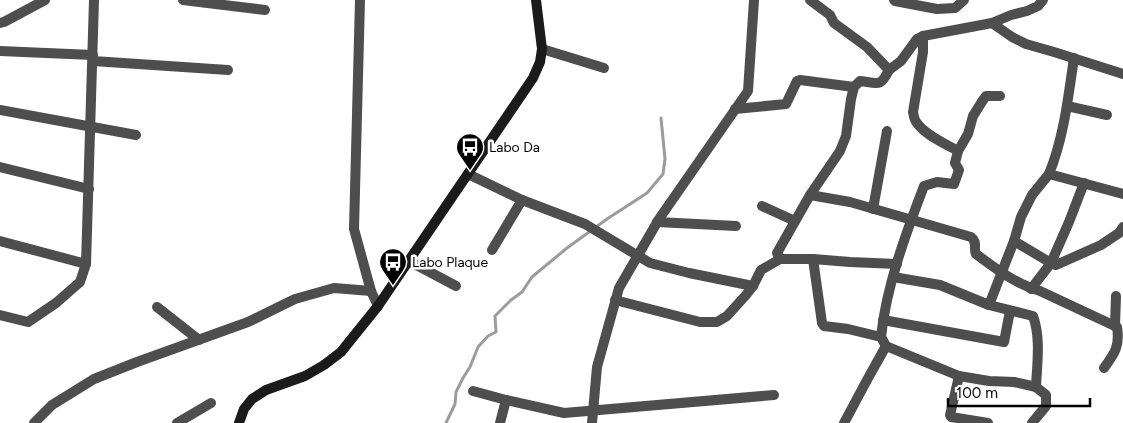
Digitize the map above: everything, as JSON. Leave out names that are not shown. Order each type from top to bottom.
[{"type":"street","points":[[0,23],[45,0]]},
{"type":"street","points":[[0,315],[28,322],[56,303],[80,282],[86,264],[94,0]]},
{"type":"street","points":[[183,0],[265,10]]},
{"type":"street","points":[[360,0],[354,229],[378,306]]},
{"type":"street","points":[[239,423],[244,409],[252,399],[266,390],[305,376],[324,365],[340,352],[378,306],[533,78],[540,62],[542,50],[536,0]]},
{"type":"street","points":[[592,423],[597,367],[619,288],[657,222],[748,91],[754,0]]},
{"type":"street","points":[[810,0],[830,15],[834,23],[867,47],[889,70]]},
{"type":"street","points":[[894,0],[910,2],[937,10],[955,8],[964,0]]},
{"type":"street","points":[[780,259],[777,253],[810,196],[840,151],[846,136],[854,87],[860,81],[880,83],[884,81],[889,70],[901,61],[917,39],[923,36],[992,22],[1027,11],[1038,6],[1044,0]]},
{"type":"street","points":[[992,22],[1012,37],[1026,44],[1123,74]]},
{"type":"street","points":[[923,36],[913,112],[914,118],[917,124],[927,132],[958,151]]},
{"type":"street","points":[[542,50],[604,68]]},
{"type":"street","points":[[0,51],[228,70]]},
{"type":"street","points":[[989,305],[1014,241],[1021,217],[1032,195],[1049,174],[1056,155],[1067,106],[1074,58]]},
{"type":"street","points":[[735,109],[786,104],[798,81],[803,79],[854,87]]},
{"type":"street","points":[[844,423],[884,342],[883,320],[897,264],[924,186],[937,182],[949,185],[954,184],[959,170],[955,163],[958,151],[968,134],[973,116],[986,96],[1000,96]]},
{"type":"street","points":[[1067,106],[1107,115]]},
{"type":"street","points":[[0,110],[136,135]]},
{"type":"street","points":[[873,209],[887,131]]},
{"type":"street","points":[[0,167],[89,189]]},
{"type":"street","points":[[468,174],[522,200],[585,224],[650,263],[689,274],[753,286]]},
{"type":"street","points":[[1049,174],[1123,194]]},
{"type":"street","points":[[1031,289],[1051,263],[1084,183]]},
{"type":"street","points":[[810,196],[850,202],[971,237],[976,244],[976,254],[1002,274],[1031,289],[1040,291],[1115,326]]},
{"type":"street","points":[[492,250],[522,200]]},
{"type":"street","points":[[762,206],[795,221]]},
{"type":"street","points":[[657,222],[736,226]]},
{"type":"street","points":[[1014,241],[1056,265],[1102,245],[1120,234],[1123,227]]},
{"type":"street","points":[[0,241],[86,264]]},
{"type":"street","points":[[616,300],[700,322],[717,322],[727,316],[753,286],[761,270],[780,259],[813,258],[860,263],[897,264]]},
{"type":"street","points":[[813,258],[824,326],[848,329],[884,342],[959,376],[1014,382],[1036,387],[1046,395],[1046,406],[1032,423]]},
{"type":"street","points":[[409,261],[456,286]]},
{"type":"street","points":[[894,277],[940,285],[989,305],[1033,316],[1037,326],[1038,340],[1036,387]]},
{"type":"street","points":[[34,423],[52,405],[94,379],[248,322],[295,299],[334,288],[372,291]]},
{"type":"street","points":[[1104,368],[1117,347],[1118,329],[1115,326],[1116,296]]},
{"type":"street","points":[[157,307],[199,340]]},
{"type":"street","points":[[883,320],[1004,342],[1010,311]]},
{"type":"street","points":[[959,376],[951,417],[988,423]]},
{"type":"street","points":[[473,391],[564,414],[774,395]]},
{"type":"street","points":[[500,423],[506,400]]},
{"type":"street","points":[[181,422],[211,403]]},
{"type":"waterway","points":[[446,423],[455,404],[456,392],[470,367],[478,347],[488,336],[496,332],[495,316],[522,292],[532,277],[567,248],[647,193],[663,174],[665,159],[661,118]]},
{"type":"place","name":"Labo Da","points":[[470,171]]},
{"type":"place","name":"Labo Plaque","points":[[393,286]]}]
